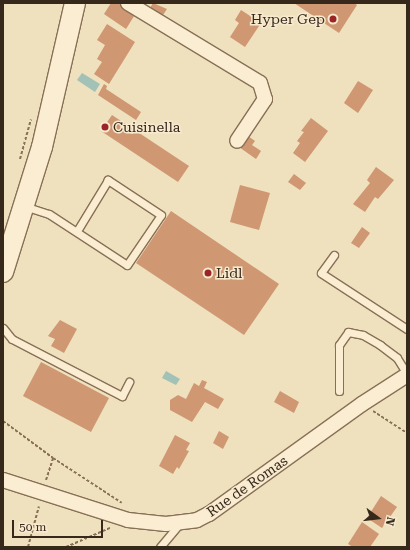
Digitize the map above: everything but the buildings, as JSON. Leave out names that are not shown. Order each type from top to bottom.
[{"type":"main road","points":[[3,272],[24,206],[60,74],[76,3]]},
{"type":"street","points":[[128,3],[260,84],[265,99],[237,141]]},
{"type":"street","name":"Rue de Romas","points":[[3,480],[128,520],[149,524],[180,523],[209,514],[362,404],[407,374]]},
{"type":"street","points":[[3,486],[22,486]]},
{"type":"lane","points":[[24,206],[49,214],[127,265],[161,215],[108,180],[77,231]]},
{"type":"lane","points":[[334,255],[321,273],[407,329]]},
{"type":"lane","points":[[3,328],[12,339],[122,396],[129,382]]},
{"type":"lane","points":[[339,391],[339,345],[348,332],[362,335],[380,345],[396,358],[407,374]]},
{"type":"lane","points":[[160,547],[180,523]]},
{"type":"path","points":[[18,165],[32,113]]},
{"type":"path","points":[[362,404],[407,433]]},
{"type":"path","points":[[3,421],[53,458],[124,504]]},
{"type":"path","points":[[44,488],[53,458]]},
{"type":"path","points":[[28,547],[39,506]]},
{"type":"path","points":[[66,547],[128,520]]},
{"type":"water","points":[[82,73],[100,84],[95,92],[77,80]]},
{"type":"water","points":[[166,371],[180,379],[176,385],[162,378]]},
{"type":"place","name":"Hyper Gep","points":[[333,19]]},
{"type":"place","name":"Cuisinella","points":[[105,127]]},
{"type":"place","name":"Lidl","points":[[208,273]]}]
